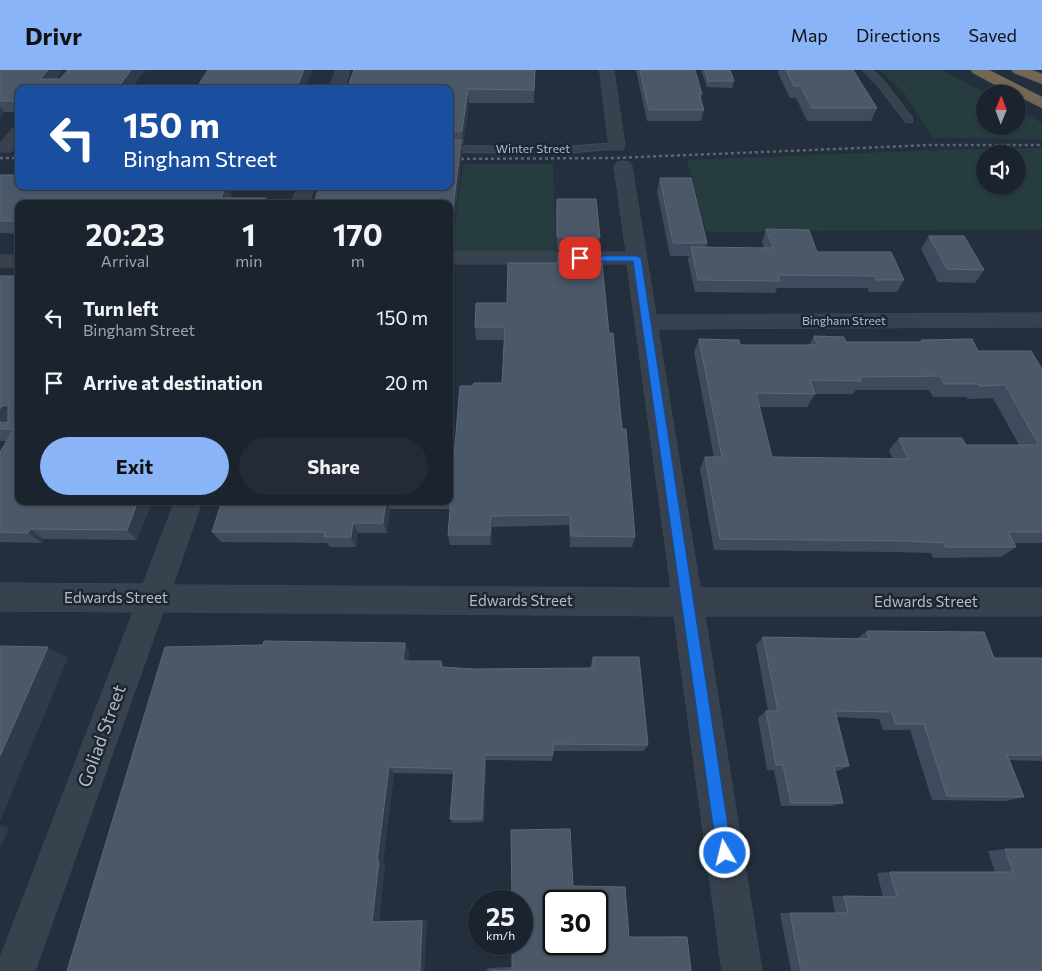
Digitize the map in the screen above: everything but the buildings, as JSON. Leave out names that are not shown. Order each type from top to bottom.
[{"type":"highway","points":[[978,70],[1042,103]]},
{"type":"highway","points":[[1019,70],[1042,79]]},
{"type":"street","points":[[338,85],[344,70]]},
{"type":"street","points":[[607,70],[742,971]]},
{"type":"street","points":[[3,148],[15,136]]},
{"type":"street","points":[[453,258],[636,258]]},
{"type":"street","points":[[0,261],[15,261]]},
{"type":"street","name":"Bingham Street","points":[[646,322],[1039,324]]},
{"type":"street","name":"Goliad Street","points":[[15,971],[188,505]]},
{"type":"street","name":"Edwards Street","points":[[0,598],[1042,602]]},
{"type":"lane","points":[[867,70],[879,81],[909,120]]},
{"type":"lane","name":"Winter Street","points":[[453,150],[565,150],[620,156]]},
{"type":"green space","points":[[880,70],[942,70],[976,88],[976,135],[1026,135],[1026,114],[1042,123],[1042,139],[933,138],[905,94]]},
{"type":"green space","points":[[1026,148],[1042,148],[1042,229],[706,232],[687,160],[976,149],[976,195],[1026,195]]},
{"type":"green space","points":[[463,164],[553,164],[556,254],[453,253],[453,238]]},
{"type":"railway","points":[[453,159],[616,158],[931,145],[1042,145]]},
{"type":"railway","points":[[0,158],[15,158]]},
{"type":"route","points":[[580,258],[636,258],[725,853]]}]
